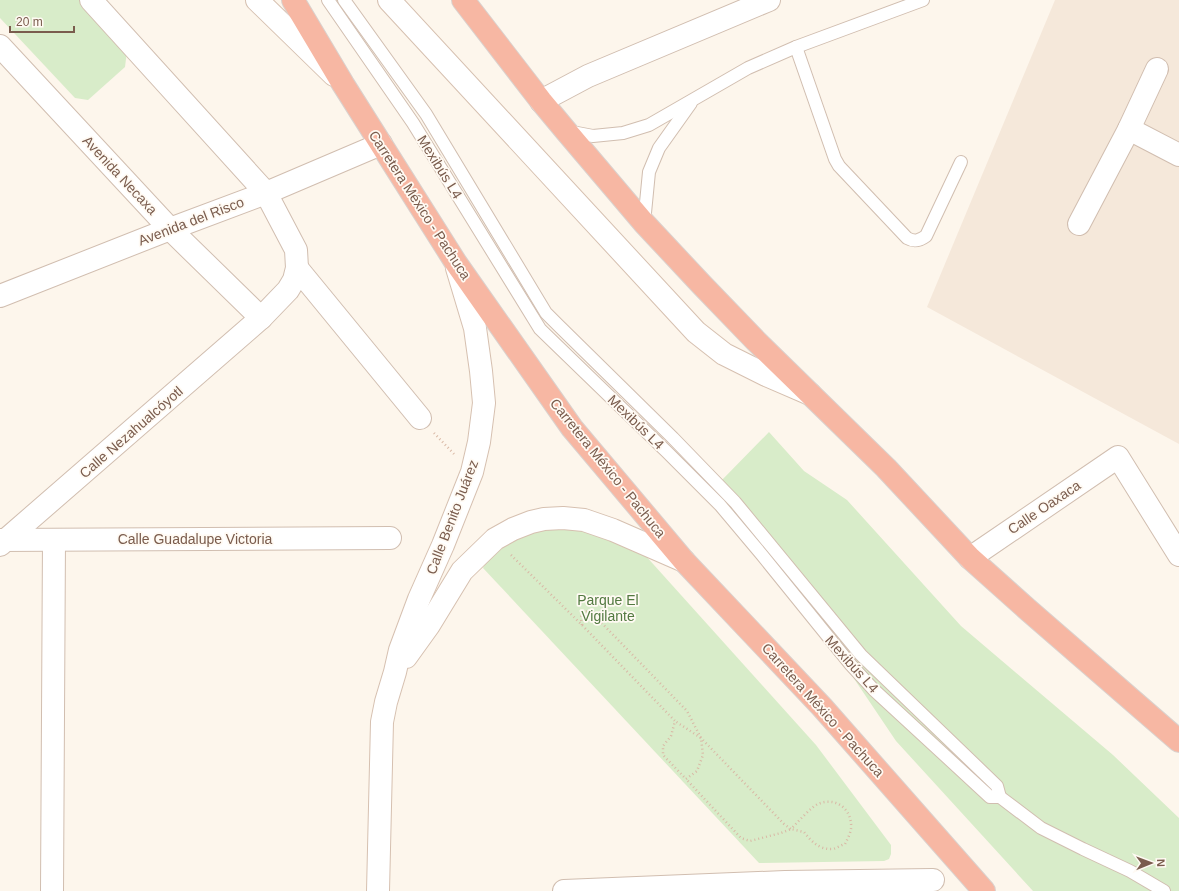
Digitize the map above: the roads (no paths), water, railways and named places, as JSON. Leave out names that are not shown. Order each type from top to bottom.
[{"type":"highway","name":"Carretera México - Pachuca","points":[[293,0],[343,84],[456,263],[572,428],[684,561],[822,707],[984,891]]},
{"type":"highway","points":[[463,0],[541,101],[644,223],[756,341],[812,394],[886,468],[970,558],[1179,741]]},
{"type":"street","points":[[91,0],[266,193],[296,250],[297,268],[420,418]]},
{"type":"street","points":[[258,0],[343,84]]},
{"type":"street","points":[[389,0],[696,332],[724,354],[766,375],[812,394]]},
{"type":"street","points":[[541,101],[588,76],[769,0]]},
{"type":"street","name":"Avenida Necaxa","points":[[0,46],[170,229],[261,318]]},
{"type":"street","points":[[1079,224],[1129,129],[1157,69]]},
{"type":"street","points":[[1129,129],[1179,155]]},
{"type":"street","name":"Avenida del Risco","points":[[0,296],[266,193],[381,144]]},
{"type":"street","name":"Calle Benito Juárez","points":[[378,891],[382,722],[386,702],[400,650],[419,599],[443,545],[472,472],[480,442],[484,403],[481,371],[475,328],[456,263]]},
{"type":"street","name":"Calle Nezahualcóyotl","points":[[2,542],[261,318],[288,290],[294,280],[297,268]]},
{"type":"street","name":"Calle Oaxaca","points":[[970,558],[1118,457],[1179,555]]},
{"type":"street","name":"Calle Benito Juárez","points":[[395,672],[429,624],[462,571],[495,539],[513,529],[531,522],[544,519],[563,518],[584,520],[613,530],[684,561]]},
{"type":"street","name":"Calle Guadalupe Victoria","points":[[2,542],[54,540],[390,538]]},
{"type":"street","points":[[52,891],[54,540]]},
{"type":"street","points":[[564,891],[789,886],[933,885],[955,858]]},
{"type":"lane","name":"Mexibús L4","points":[[328,0],[413,123],[540,329],[720,505],[851,665],[874,690],[990,797],[1000,797],[1041,828],[1130,871],[1164,891]]},
{"type":"lane","name":"Mexibús L4","points":[[344,0],[426,114],[546,313],[673,438],[735,502],[861,655],[997,786],[1000,797]]},
{"type":"lane","points":[[566,131],[593,136],[623,133],[649,125],[748,68],[796,47],[923,0]]},
{"type":"lane","points":[[796,47],[835,159],[839,166],[907,238],[915,241],[926,236],[961,162]]},
{"type":"lane","points":[[644,223],[649,172],[659,148],[693,100]]},
{"type":"park label","name":"Parque El Vigilante","points":[[608,608]]}]
